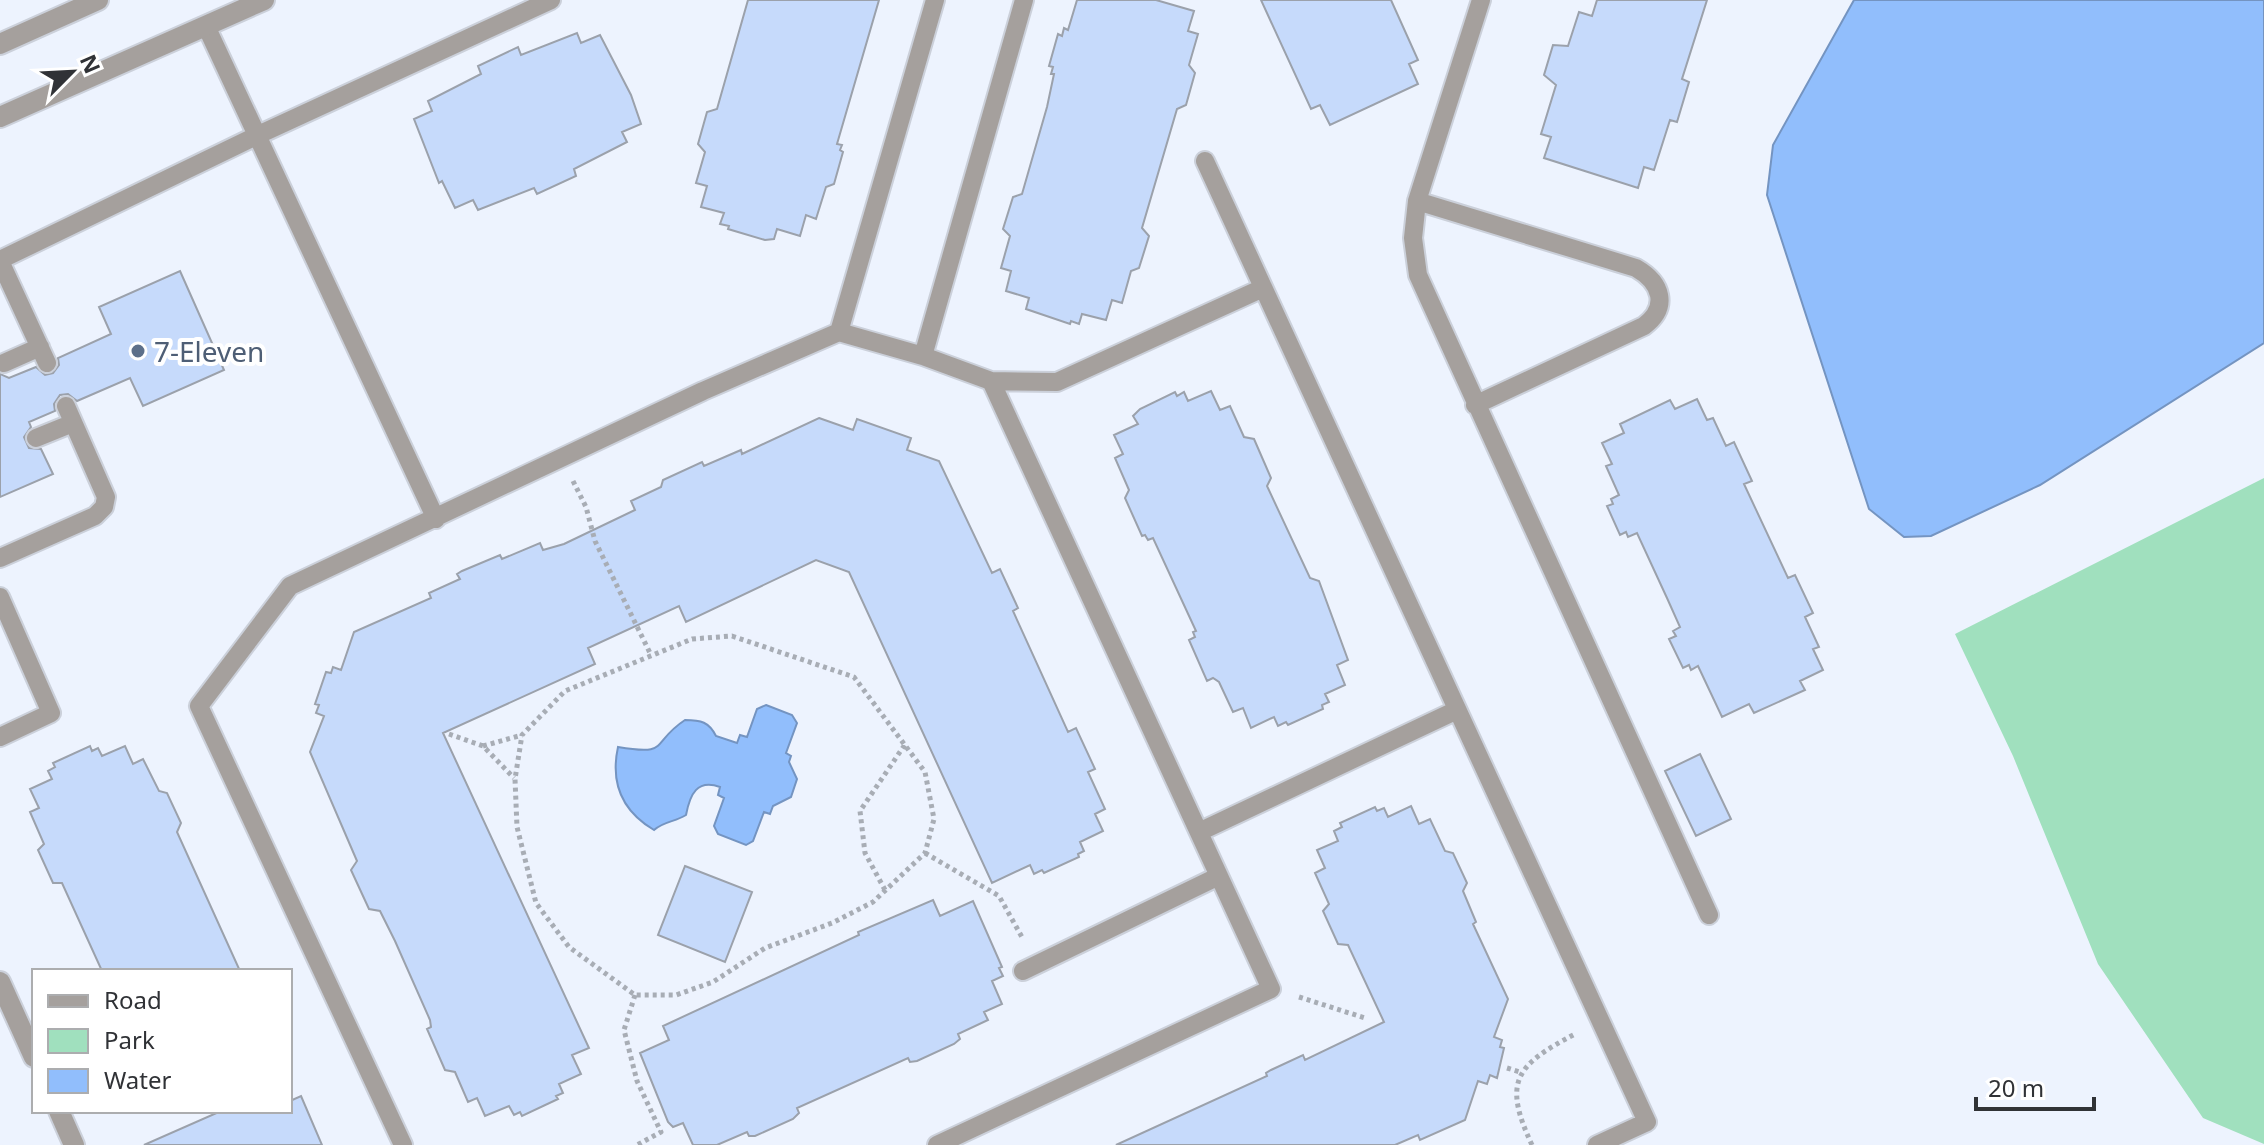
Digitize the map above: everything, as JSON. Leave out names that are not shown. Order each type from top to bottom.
[{"type":"street","points":[[0,44],[98,0]]},
{"type":"street","points":[[0,117],[264,0]]},
{"type":"street","points":[[0,982],[32,1053]]},
{"type":"street","points":[[60,1113],[74,1145]]},
{"type":"lane","points":[[4,363],[43,355],[0,261],[256,136],[551,0]]},
{"type":"lane","points":[[839,332],[935,0]]},
{"type":"lane","points":[[923,356],[1024,0]]},
{"type":"lane","points":[[1481,0],[1417,201],[1413,238],[1418,275],[1709,915]]},
{"type":"lane","points":[[206,26],[436,519]]},
{"type":"lane","points":[[1205,161],[1647,1122],[1597,1145]]},
{"type":"lane","points":[[1417,201],[1636,268],[1651,278],[1660,296],[1657,313],[1644,326],[1475,405]]},
{"type":"lane","points":[[403,1145],[199,706],[290,586],[839,332],[923,356],[991,381],[1057,382],[1263,288]]},
{"type":"lane","points":[[942,1144],[1271,989],[991,381]]},
{"type":"lane","points":[[0,558],[95,516],[104,507],[106,497],[70,414],[36,438]]},
{"type":"lane","points":[[0,597],[51,713],[0,737]]},
{"type":"lane","points":[[1199,832],[1457,710]]},
{"type":"lane","points":[[1029,968],[1219,876]]},
{"type":"path","points":[[562,459],[586,507],[595,541],[651,655]]},
{"type":"path","points":[[483,746],[522,735],[565,691],[610,676],[692,639],[732,636],[854,677],[925,772],[934,819],[925,853],[873,902],[832,923],[765,948],[713,982],[676,995],[635,995],[569,947],[536,903],[517,827],[515,779],[522,735]]},
{"type":"path","points":[[449,734],[483,746],[515,779]]},
{"type":"path","points":[[885,890],[865,853],[860,811],[906,743]]},
{"type":"path","points":[[925,853],[999,896],[1029,968]]},
{"type":"path","points":[[1271,989],[1365,1018]]},
{"type":"path","points":[[635,995],[624,1030],[637,1081],[661,1132],[637,1145]]},
{"type":"path","points":[[1532,1145],[1518,1117],[1514,1096],[1520,1072],[1533,1058],[1601,1021]]},
{"type":"path","points":[[1507,1068],[1520,1072]]},
{"type":"green space","points":[[2264,478],[2264,1144],[2203,1118],[2098,964],[2013,756],[1955,634]]},
{"type":"water","points":[[1854,0],[2264,0],[2264,343],[2040,485],[1931,536],[1904,537],[1869,509],[1767,195],[1773,145]]},
{"type":"water","points":[[766,705],[792,715],[797,723],[786,753],[791,756],[789,762],[797,779],[791,797],[773,806],[770,814],[764,812],[753,841],[746,845],[718,834],[714,826],[724,798],[718,795],[720,787],[700,787],[692,795],[686,815],[654,830],[626,805],[617,785],[618,747],[646,750],[658,746],[685,720],[704,723],[716,736],[737,743],[740,735],[747,737],[757,709]]},
{"type":"building","points":[[748,0],[879,0],[837,144],[842,145],[840,150],[843,152],[834,184],[826,187],[816,219],[806,215],[800,236],[777,229],[774,239],[765,240],[728,229],[729,226],[720,224],[724,213],[701,207],[707,186],[696,183],[705,152],[698,144],[707,112],[717,109]]},
{"type":"building","points":[[1077,0],[1156,0],[1194,11],[1188,31],[1198,34],[1189,65],[1195,73],[1186,105],[1177,109],[1142,228],[1149,236],[1139,268],[1131,271],[1122,303],[1112,300],[1106,320],[1082,314],[1079,324],[1071,321],[1070,324],[1026,309],[1029,298],[1006,291],[1011,271],[1001,268],[1010,236],[1003,229],[1013,197],[1022,194],[1047,107],[1054,74],[1051,74],[1053,67],[1049,66],[1058,34],[1062,36],[1064,28],[1068,30]]},
{"type":"building","points":[[1261,0],[1391,0],[1418,60],[1409,64],[1418,84],[1330,125],[1320,105],[1311,109]]},
{"type":"building","points":[[1597,0],[1707,0],[1682,79],[1689,82],[1677,122],[1670,120],[1654,170],[1644,167],[1638,188],[1544,158],[1551,137],[1541,134],[1556,85],[1544,75],[1553,45],[1568,46],[1579,12],[1592,16]]},
{"type":"building","points":[[577,33],[581,43],[600,35],[631,95],[641,124],[622,132],[627,142],[574,169],[576,176],[537,194],[534,188],[478,210],[473,200],[455,208],[442,181],[439,183],[414,119],[432,111],[428,101],[481,74],[478,66],[518,47],[521,55]]},
{"type":"building","points":[[180,271],[224,370],[143,406],[130,378],[77,401],[68,394],[60,395],[54,404],[55,411],[29,422],[31,427],[24,437],[29,448],[41,449],[53,474],[0,497],[0,374],[9,378],[36,367],[45,375],[53,373],[59,365],[58,358],[111,334],[99,307]]},
{"type":"building","points":[[1211,391],[1220,410],[1230,406],[1244,437],[1254,439],[1271,478],[1267,486],[1310,578],[1319,581],[1348,660],[1337,665],[1345,685],[1325,694],[1329,702],[1322,705],[1323,709],[1288,725],[1286,722],[1278,726],[1274,717],[1251,728],[1243,708],[1233,712],[1219,682],[1213,678],[1207,681],[1189,640],[1195,637],[1193,632],[1196,631],[1153,538],[1148,540],[1145,535],[1142,536],[1125,498],[1129,490],[1115,458],[1123,454],[1114,435],[1138,424],[1133,416],[1140,409],[1175,392],[1177,396],[1184,392],[1188,401]]},
{"type":"building","points":[[1697,399],[1707,420],[1713,418],[1726,446],[1734,442],[1752,481],[1744,484],[1788,578],[1795,575],[1813,613],[1805,617],[1819,647],[1813,649],[1823,670],[1800,681],[1805,690],[1754,713],[1749,704],[1722,717],[1698,666],[1691,670],[1689,665],[1683,668],[1669,639],[1676,636],[1673,631],[1680,627],[1637,533],[1628,537],[1626,532],[1620,535],[1607,506],[1613,504],[1611,499],[1619,495],[1606,466],[1612,464],[1602,443],[1624,433],[1620,424],[1670,400],[1675,409]]},
{"type":"building","points":[[819,418],[853,430],[857,419],[911,438],[907,450],[939,461],[992,573],[1000,569],[1018,608],[1013,611],[1068,732],[1076,728],[1095,769],[1088,772],[1105,809],[1095,814],[1103,831],[1080,842],[1084,851],[1078,854],[1079,857],[1044,873],[1042,870],[1034,874],[1030,865],[992,883],[849,572],[816,560],[686,622],[679,606],[588,648],[595,664],[443,733],[589,1048],[572,1055],[581,1074],[559,1084],[563,1093],[556,1096],[558,1099],[522,1116],[520,1112],[514,1115],[509,1106],[485,1116],[477,1098],[468,1102],[455,1072],[445,1070],[427,1029],[431,1027],[430,1020],[395,941],[380,911],[369,909],[351,870],[357,861],[310,752],[324,716],[316,713],[319,705],[315,704],[326,672],[331,673],[333,667],[341,670],[354,632],[431,598],[429,593],[460,579],[457,574],[462,571],[540,543],[543,550],[564,544],[635,510],[631,501],[661,487],[663,480],[702,462],[704,466],[741,450],[742,454]]},
{"type":"building","points":[[90,746],[92,751],[98,748],[102,756],[125,746],[133,764],[143,759],[159,791],[167,793],[181,823],[177,832],[239,969],[101,969],[62,883],[53,883],[38,850],[44,844],[30,812],[39,808],[30,789],[52,779],[48,771],[55,767],[53,763]]},
{"type":"building","points":[[1700,754],[1731,819],[1696,836],[1665,771]]},
{"type":"building","points":[[1411,806],[1419,824],[1430,819],[1445,851],[1453,853],[1467,883],[1463,891],[1476,922],[1473,924],[1508,999],[1494,1037],[1502,1040],[1500,1047],[1504,1048],[1497,1078],[1490,1075],[1487,1084],[1478,1081],[1465,1120],[1420,1140],[1418,1135],[1395,1145],[1116,1145],[1267,1076],[1266,1073],[1271,1070],[1303,1055],[1305,1060],[1384,1022],[1348,945],[1338,944],[1323,911],[1329,904],[1315,873],[1325,868],[1317,850],[1338,841],[1334,831],[1342,827],[1340,823],[1375,807],[1377,811],[1384,808],[1388,817]]},
{"type":"building","points":[[685,866],[752,892],[725,962],[658,935]]},
{"type":"building","points":[[933,900],[940,916],[973,901],[1002,967],[999,968],[1003,976],[992,981],[1002,1004],[984,1012],[988,1020],[958,1034],[960,1039],[954,1044],[917,1061],[910,1062],[908,1058],[797,1108],[799,1113],[793,1119],[755,1136],[749,1136],[747,1132],[717,1145],[693,1145],[683,1123],[673,1127],[668,1122],[640,1053],[669,1040],[663,1026],[859,935],[858,932]]},
{"type":"building","points":[[301,1096],[322,1145],[144,1145],[216,1113],[292,1113],[292,1100]]},
{"type":"place","name":"7-Eleven","points":[[138,351]]}]
